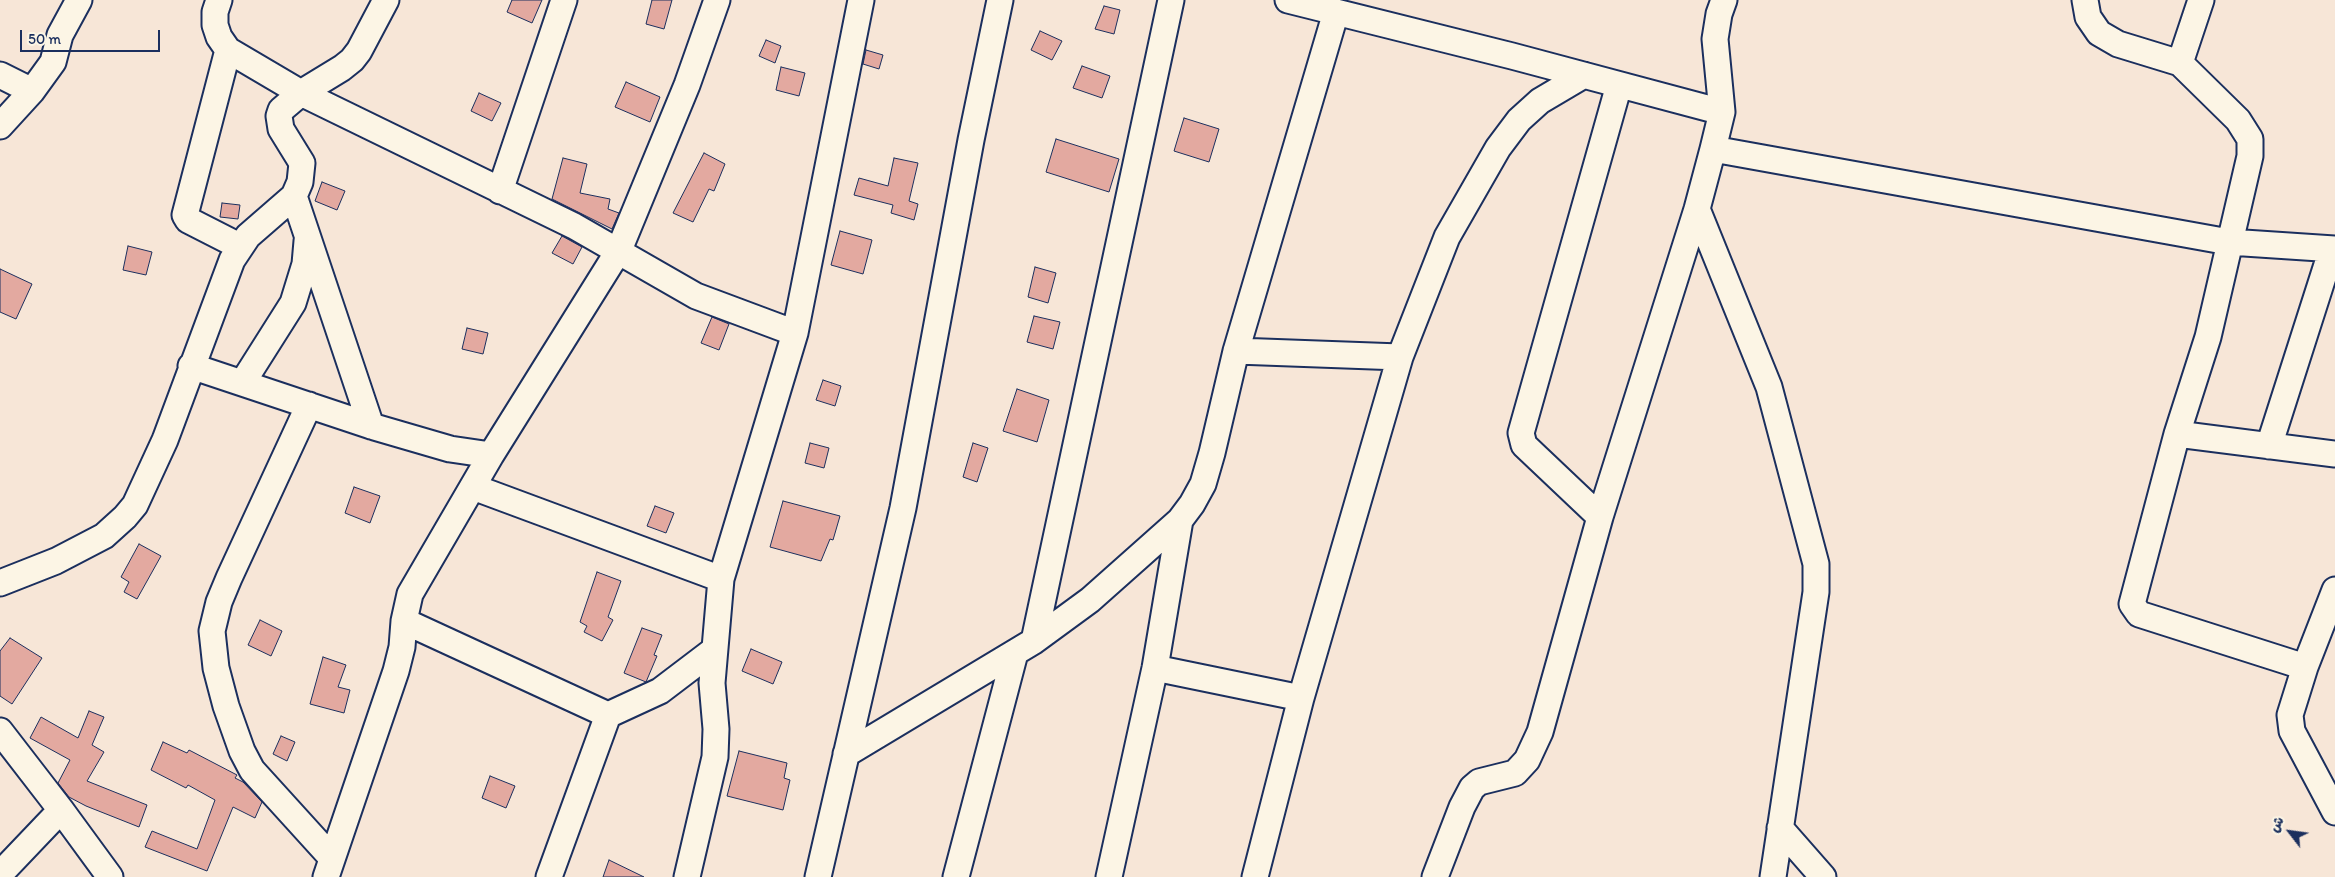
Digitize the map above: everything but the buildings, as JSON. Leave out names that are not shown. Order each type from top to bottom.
[{"type":"street","points":[[53,62],[63,0]]},
{"type":"street","points":[[0,126],[32,91],[53,62],[60,35],[78,0]]},
{"type":"street","points":[[219,0],[215,12],[215,25],[219,37],[228,50],[300,93],[574,226],[619,250],[642,267],[696,296],[795,333]]},
{"type":"street","points":[[0,582],[56,561],[104,536],[125,517],[143,490],[165,440],[220,289],[239,246],[294,196],[300,182],[302,163],[281,129],[279,116],[287,103],[300,93],[352,60],[359,51],[386,0]]},
{"type":"street","points":[[500,191],[564,0]]},
{"type":"street","points":[[329,867],[396,672],[410,594],[492,455],[619,250],[687,85],[717,0]]},
{"type":"street","points":[[687,877],[714,757],[716,728],[712,683],[721,579],[795,333],[861,0]]},
{"type":"street","points":[[818,877],[903,508],[971,140],[1000,0]]},
{"type":"street","points":[[956,877],[1025,647],[1171,0]]},
{"type":"street","points":[[1288,0],[1722,112]]},
{"type":"street","points":[[1436,877],[1462,808],[1472,788],[1479,782],[1515,773],[1526,760],[1540,732],[1600,517],[1697,209],[1713,149],[1722,112],[1715,38],[1719,14],[1724,0]]},
{"type":"street","points":[[2085,0],[2088,17],[2099,33],[2118,44],[2180,63],[2238,120],[2250,139],[2250,156],[2208,337],[2178,434],[2132,604],[2139,614],[2305,667]]},
{"type":"street","points":[[2180,63],[2201,0]]},
{"type":"street","points":[[846,754],[1025,647],[1090,600],[1180,520],[1202,484],[1236,351],[1336,12]]},
{"type":"street","points":[[228,50],[185,215],[188,220],[239,246]]},
{"type":"street","points":[[0,75],[32,91]]},
{"type":"street","points":[[1255,877],[1301,698],[1400,356],[1447,238],[1498,148],[1519,120],[1540,101],[1584,75]]},
{"type":"street","points":[[1600,517],[1524,445],[1522,433],[1619,84]]},
{"type":"street","points":[[1713,149],[2229,242],[2333,249],[2268,446]]},
{"type":"street","points":[[294,196],[371,426]]},
{"type":"street","points":[[1697,209],[1769,387],[1816,564],[1816,592],[1773,877]]},
{"type":"street","points":[[243,382],[292,303],[305,264],[307,236]]},
{"type":"street","points":[[1236,351],[1400,356]]},
{"type":"street","points":[[191,366],[371,426],[450,449],[492,455]]},
{"type":"street","points":[[310,405],[229,578],[219,602],[212,631],[216,668],[226,706],[242,751],[252,770],[329,867]]},
{"type":"street","points":[[2178,434],[2335,454]]},
{"type":"street","points":[[473,487],[721,579]]},
{"type":"street","points":[[1109,877],[1155,668],[1180,520]]},
{"type":"street","points":[[2335,590],[2305,667],[2290,715],[2292,731],[2335,812]]},
{"type":"street","points":[[404,621],[608,716]]},
{"type":"street","points":[[550,877],[608,716],[660,690],[714,650]]},
{"type":"street","points":[[1155,668],[1301,698]]},
{"type":"street","points":[[0,731],[110,877]]},
{"type":"street","points":[[0,874],[61,810]]},
{"type":"street","points":[[1780,828],[1823,877]]}]
